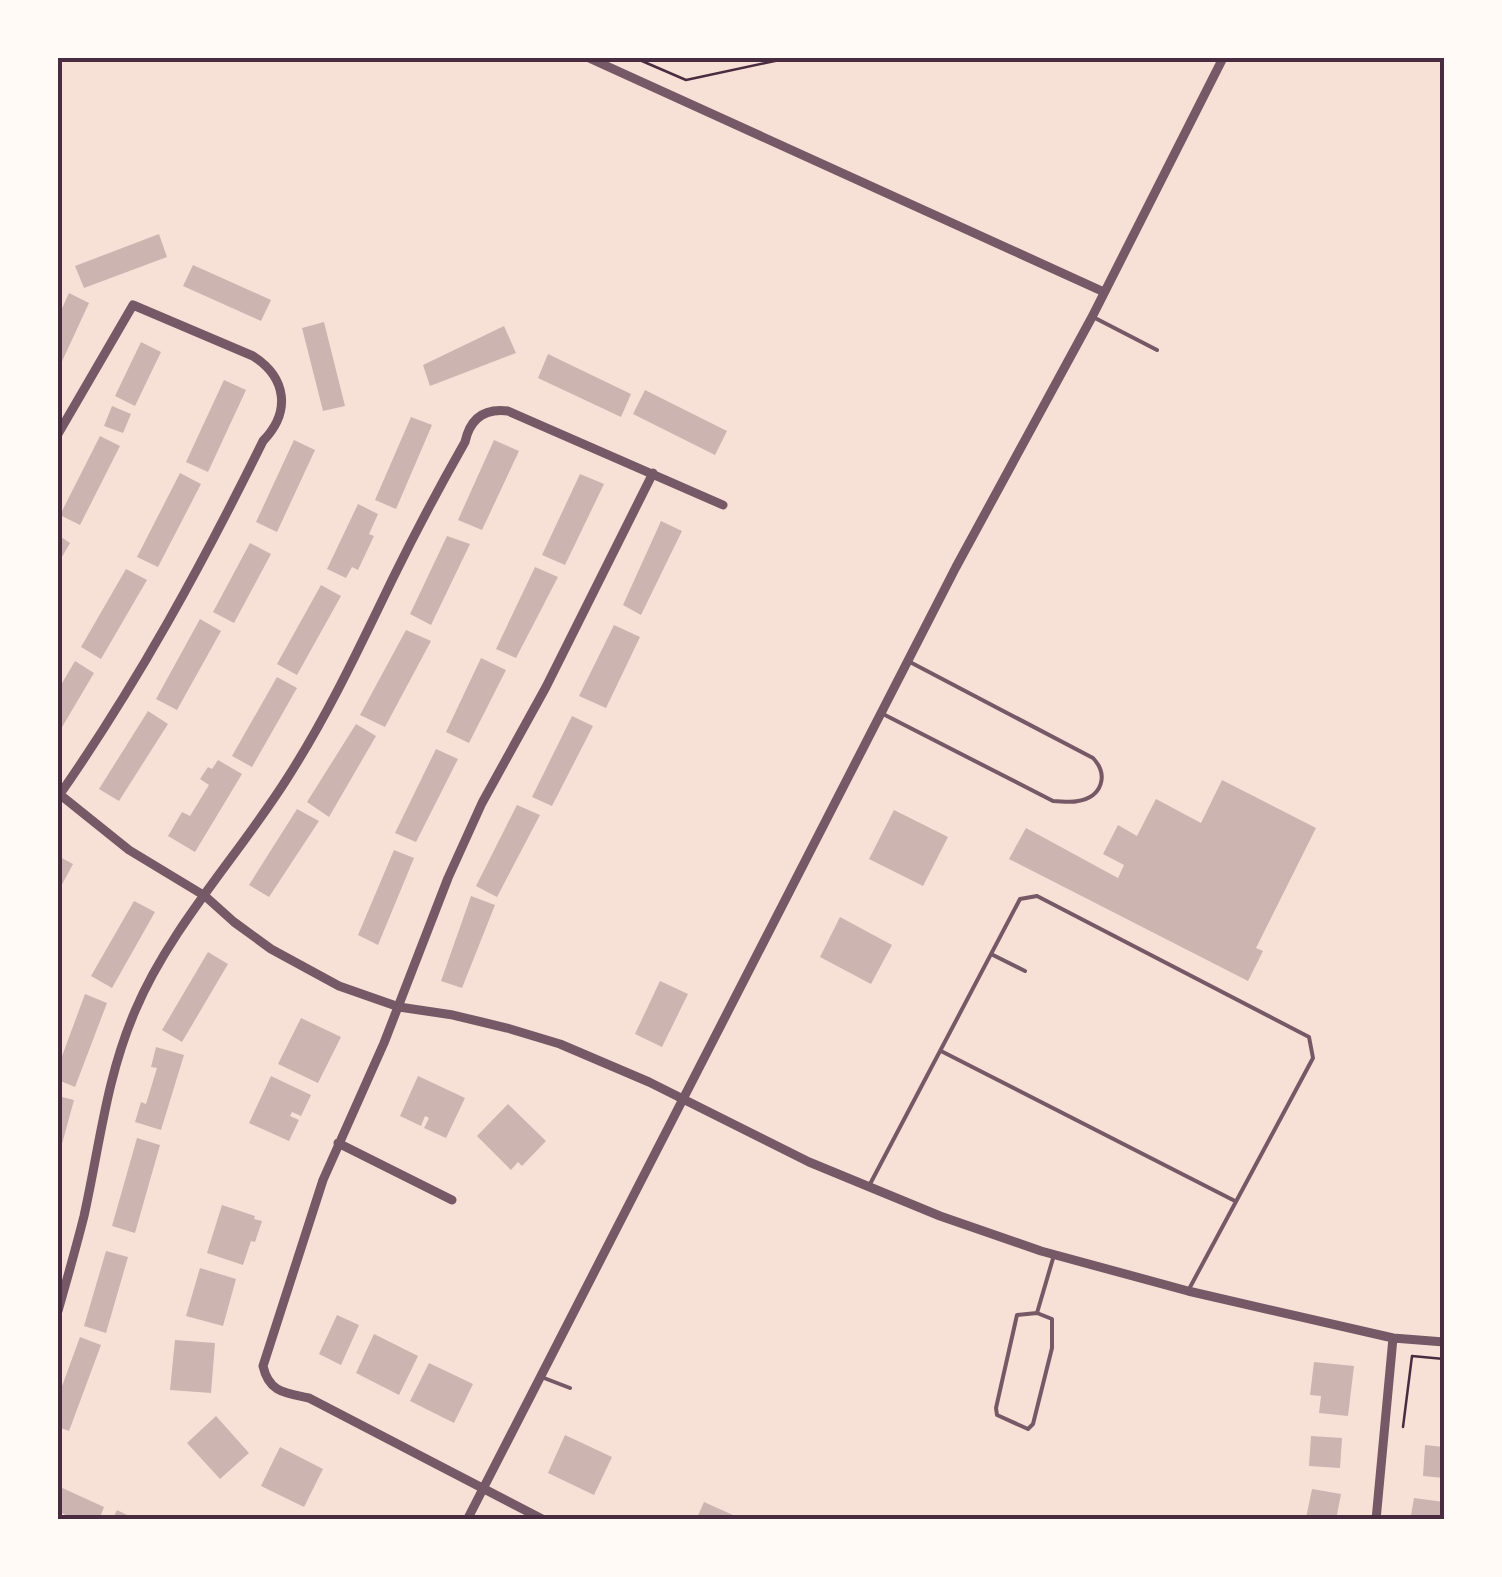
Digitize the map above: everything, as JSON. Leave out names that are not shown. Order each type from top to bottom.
[{"type":"street","points":[[589,58],[1104,292]]},
{"type":"street","points":[[466,1520],[1223,58]]},
{"type":"street","points":[[58,434],[133,304],[242,351],[265,364],[275,376],[282,403],[279,418],[262,441],[210,547],[144,665],[58,795],[128,850],[205,896],[271,949],[339,986],[399,1006],[454,1015],[560,1044],[611,1064],[809,1162],[940,1216],[1054,1255],[1188,1291],[1393,1338],[1444,1342]]},
{"type":"street","points":[[58,1310],[84,1213],[108,1087],[137,1006],[179,931],[259,822],[326,713],[472,422],[484,413],[508,411],[723,505]]},
{"type":"street","points":[[544,1520],[309,1398],[272,1387],[263,1366],[338,1143],[399,1006],[448,878],[482,803],[546,687],[653,473]]},
{"type":"street","points":[[338,1143],[452,1200]]},
{"type":"street","points":[[1376,1520],[1393,1338]]},
{"type":"lane","points":[[1092,317],[1157,350]]},
{"type":"lane","points":[[881,713],[1053,801],[1076,802],[1096,795],[1102,783],[1101,766],[1093,758],[908,661]]},
{"type":"lane","points":[[869,1186],[1020,900],[1038,896],[1309,1038],[1313,1058],[1188,1291]]},
{"type":"lane","points":[[992,954],[1024,971]]},
{"type":"lane","points":[[941,1051],[1236,1202]]},
{"type":"lane","points":[[1037,1313],[1054,1255]]},
{"type":"lane","points":[[1037,1313],[1052,1319],[1052,1348],[1033,1424],[1028,1429],[997,1415],[996,1408],[1017,1316],[1037,1313]]},
{"type":"lane","points":[[540,1376],[570,1388]]},
{"type":"path","points":[[635,58],[686,80],[790,58]]},
{"type":"path","points":[[1402,1428],[1412,1356],[1444,1359]]},
{"type":"building","points":[[159,234],[167,257],[84,288],[75,266]]},
{"type":"building","points":[[193,265],[271,300],[261,321],[183,286]]},
{"type":"building","points":[[69,293],[89,303],[58,370],[58,317]]},
{"type":"building","points":[[324,322],[345,406],[323,411],[302,328]]},
{"type":"building","points":[[504,326],[516,353],[430,386],[423,365]]},
{"type":"building","points":[[141,342],[161,352],[135,406],[115,396]]},
{"type":"building","points":[[548,354],[631,394],[621,417],[538,378]]},
{"type":"building","points":[[224,380],[246,390],[208,472],[186,462]]},
{"type":"building","points":[[645,390],[727,431],[715,455],[633,414]]},
{"type":"building","points":[[112,406],[131,414],[123,433],[104,426]]},
{"type":"building","points":[[411,417],[432,425],[396,509],[375,500]]},
{"type":"building","points":[[100,436],[120,446],[80,525],[60,515]]},
{"type":"building","points":[[294,440],[315,450],[277,532],[256,522]]},
{"type":"building","points":[[494,440],[519,451],[482,530],[458,520]]},
{"type":"building","points":[[180,473],[201,484],[158,567],[137,557]]},
{"type":"building","points":[[580,474],[604,484],[565,565],[542,555]]},
{"type":"building","points":[[358,504],[378,514],[369,534],[374,536],[358,570],[352,567],[346,578],[327,569]]},
{"type":"building","points":[[661,521],[682,531],[641,615],[623,605]]},
{"type":"building","points":[[58,535],[70,543],[58,564]]},
{"type":"building","points":[[447,536],[470,544],[431,625],[410,614]]},
{"type":"building","points":[[250,543],[271,554],[234,623],[213,612]]},
{"type":"building","points":[[535,567],[558,577],[516,658],[496,649]]},
{"type":"building","points":[[126,569],[147,580],[101,659],[81,647]]},
{"type":"building","points":[[321,585],[341,596],[297,675],[277,664]]},
{"type":"building","points":[[200,619],[221,631],[177,710],[156,699]]},
{"type":"building","points":[[614,625],[640,637],[606,708],[579,696]]},
{"type":"building","points":[[406,630],[431,641],[385,727],[360,715]]},
{"type":"building","points":[[481,658],[506,670],[469,743],[446,732]]},
{"type":"building","points":[[75,661],[94,673],[58,734],[58,690]]},
{"type":"building","points":[[277,677],[297,688],[252,767],[232,756]]},
{"type":"building","points":[[148,711],[168,724],[119,801],[99,789]]},
{"type":"building","points":[[572,716],[593,726],[552,806],[532,797]]},
{"type":"building","points":[[356,724],[376,736],[329,817],[307,802]]},
{"type":"building","points":[[436,749],[458,759],[416,842],[395,833]]},
{"type":"building","points":[[218,760],[242,774],[195,852],[168,836],[182,812],[190,816],[209,785],[200,779]]},
{"type":"building","points":[[1222,780],[1316,828],[1256,948],[1263,951],[1248,981],[1009,859],[1026,828],[1118,878],[1124,865],[1103,854],[1118,825],[1137,836],[1156,799],[1201,823]]},
{"type":"building","points":[[517,805],[540,815],[497,897],[476,886]]},
{"type":"building","points":[[297,809],[319,821],[269,897],[249,885]]},
{"type":"building","points":[[894,810],[948,837],[923,886],[869,859]]},
{"type":"building","points":[[394,850],[414,858],[378,945],[358,935]]},
{"type":"building","points":[[58,856],[73,864],[58,892]]},
{"type":"building","points":[[471,896],[495,905],[462,988],[441,981]]},
{"type":"building","points":[[134,901],[155,912],[112,988],[91,976]]},
{"type":"building","points":[[840,917],[892,945],[871,984],[820,957]]},
{"type":"building","points":[[208,952],[228,964],[182,1042],[162,1030]]},
{"type":"building","points":[[660,981],[688,994],[662,1047],[635,1034]]},
{"type":"building","points":[[85,994],[107,1003],[75,1087],[58,1080],[58,1067]]},
{"type":"building","points":[[301,1018],[341,1037],[318,1083],[278,1064]]},
{"type":"building","points":[[156,1047],[184,1055],[161,1130],[135,1122],[141,1102],[146,1104],[157,1068],[151,1067]]},
{"type":"building","points":[[271,1076],[311,1095],[301,1116],[292,1112],[290,1116],[299,1120],[289,1141],[249,1123]]},
{"type":"building","points":[[418,1076],[465,1098],[446,1138],[424,1128],[429,1118],[425,1116],[421,1126],[400,1116]]},
{"type":"building","points":[[58,1096],[74,1100],[59,1155],[58,1155]]},
{"type":"building","points":[[508,1104],[546,1141],[522,1166],[518,1162],[511,1170],[477,1136]]},
{"type":"building","points":[[137,1138],[160,1145],[135,1233],[112,1226]]},
{"type":"building","points":[[222,1205],[262,1221],[243,1265],[207,1253]]},
{"type":"building","points":[[106,1251],[128,1257],[106,1333],[84,1326]]},
{"type":"building","points":[[200,1268],[236,1279],[223,1326],[186,1316]]},
{"type":"building","points":[[337,1315],[359,1325],[341,1365],[319,1354]]},
{"type":"building","points":[[374,1334],[418,1356],[399,1395],[356,1373]]},
{"type":"building","points":[[80,1337],[101,1345],[69,1431],[58,1427],[58,1397]]},
{"type":"building","points":[[175,1340],[215,1343],[211,1393],[170,1390]]},
{"type":"building","points":[[1314,1362],[1354,1366],[1348,1416],[1319,1413],[1321,1396],[1310,1395]]},
{"type":"building","points":[[429,1363],[473,1384],[454,1423],[410,1401]]},
{"type":"building","points":[[216,1416],[249,1453],[220,1479],[187,1443]]},
{"type":"building","points":[[565,1435],[612,1457],[594,1495],[548,1473]]},
{"type":"building","points":[[1311,1436],[1342,1438],[1340,1468],[1309,1466]]},
{"type":"building","points":[[1425,1445],[1444,1447],[1444,1478],[1423,1476]]},
{"type":"building","points":[[280,1447],[323,1469],[304,1507],[261,1486]]},
{"type":"building","points":[[58,1486],[104,1507],[99,1520],[75,1520],[58,1511]]},
{"type":"building","points":[[1312,1489],[1341,1494],[1336,1520],[1306,1518]]},
{"type":"building","points":[[1414,1498],[1444,1502],[1444,1520],[1416,1520],[1411,1515]]},
{"type":"building","points":[[704,1502],[744,1520],[696,1520]]},
{"type":"building","points":[[117,1510],[137,1520],[112,1520]]}]
